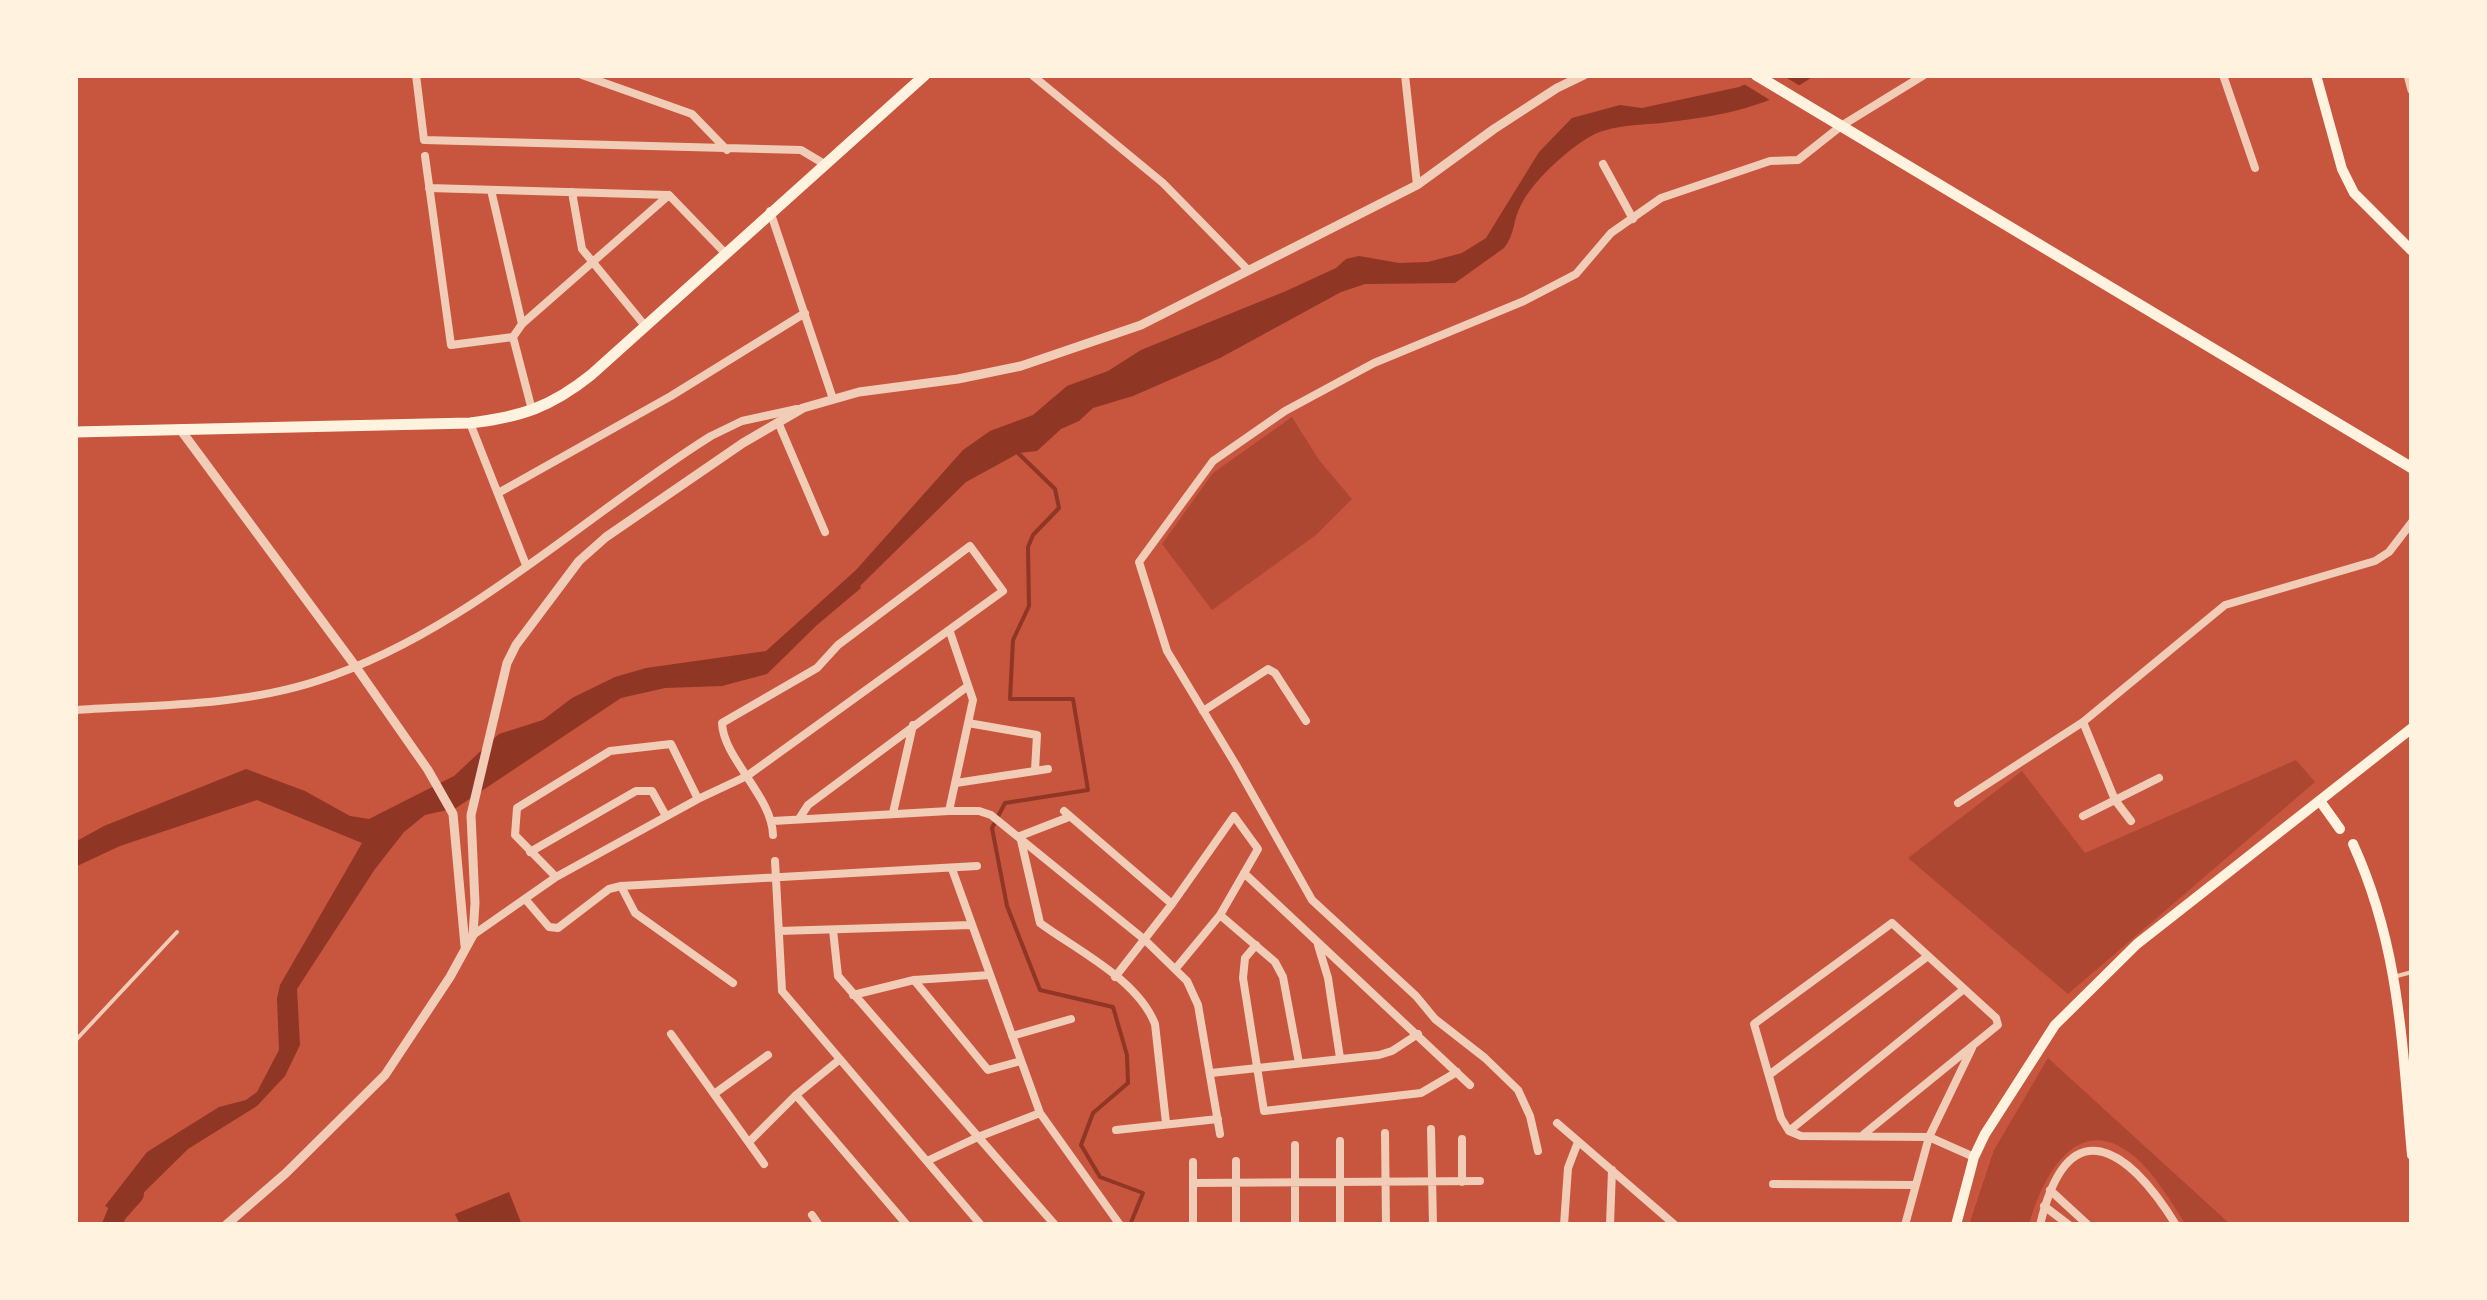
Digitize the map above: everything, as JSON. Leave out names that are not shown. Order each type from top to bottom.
[{"type":"highway","points":[[75,432],[470,423],[533,411],[562,398],[646,327],[925,75]]},
{"type":"highway","points":[[1756,75],[2412,468]]},
{"type":"main road","points":[[2316,75],[2342,169],[2354,193],[2412,251]]},
{"type":"main road","points":[[1956,1225],[1974,1157],[1985,1134],[2055,1025],[2138,944],[2412,728]]},
{"type":"main road","points":[[2320,801],[2340,829]]},
{"type":"main road","points":[[2353,844],[2375,896],[2396,977],[2412,1155]]},
{"type":"street","points":[[416,75],[424,140],[801,150],[826,165]]},
{"type":"street","points":[[582,75],[692,114],[727,150]]},
{"type":"street","points":[[1032,75],[1163,183],[1248,270]]},
{"type":"street","points":[[1405,75],[1416,185]]},
{"type":"street","points":[[1557,75],[1557,88]]},
{"type":"street","points":[[75,710],[252,696],[356,668],[434,627],[712,436],[742,421],[859,392],[958,379],[1040,360],[1140,325],[1416,185],[1557,88],[1584,75]]},
{"type":"street","points":[[1538,1151],[1530,1116],[1518,1090],[1485,1058],[1435,1020],[1399,980],[1312,900],[1167,651],[1139,562],[1213,461],[1316,392],[1374,363],[1524,302],[1576,274],[1612,233],[1661,198],[1770,161],[1798,160],[1841,126],[1924,75]]},
{"type":"street","points":[[2223,75],[2255,168]]},
{"type":"street","points":[[2408,75],[2412,90]]},
{"type":"street","points":[[425,156],[451,345],[513,337],[522,324],[669,194]]},
{"type":"street","points":[[1603,164],[1632,220]]},
{"type":"street","points":[[429,188],[669,194],[726,254]]},
{"type":"street","points":[[491,190],[522,324]]},
{"type":"street","points":[[572,192],[582,249],[646,327]]},
{"type":"street","points":[[770,211],[833,399]]},
{"type":"street","points":[[500,492],[671,396],[805,314]]},
{"type":"street","points":[[513,337],[533,411]]},
{"type":"street","points":[[226,1225],[385,1075],[450,977],[473,934],[470,815],[508,663],[516,645],[580,561],[606,537],[742,442],[803,408]]},
{"type":"street","points":[[778,422],[824,532]]},
{"type":"street","points":[[470,423],[526,565]]},
{"type":"street","points":[[180,428],[356,668],[454,814],[465,948]]},
{"type":"street","points":[[1958,803],[2082,722],[2225,606],[2375,561],[2389,552],[2412,522]]},
{"type":"street","points":[[473,934],[556,878],[698,798],[748,776],[1003,591],[970,546],[838,645],[817,668],[724,720],[723,733],[748,776],[773,821],[773,835]]},
{"type":"street","points":[[949,811],[972,700],[950,632]]},
{"type":"street","points":[[1203,711],[1268,669],[1275,673],[1306,720]]},
{"type":"street","points":[[799,818],[808,805],[968,686]]},
{"type":"street","points":[[2082,722],[2115,800],[2131,821]]},
{"type":"street","points":[[968,723],[1037,735],[1035,770]]},
{"type":"street","points":[[893,813],[913,726]]},
{"type":"street","points":[[556,878],[514,834],[517,808],[610,750],[670,744],[698,798]]},
{"type":"street","points":[[956,783],[1048,770]]},
{"type":"street","points":[[2082,816],[2159,778]]},
{"type":"street","points":[[530,852],[636,791],[652,791],[666,816]]},
{"type":"street","points":[[773,821],[949,811],[991,815],[1145,940],[1188,981],[1198,1005],[1220,1134]]},
{"type":"street","points":[[1020,836],[1066,814],[1172,904]]},
{"type":"street","points":[[1115,977],[1172,904],[1230,817],[1237,818],[1258,849],[1220,915],[1177,968]]},
{"type":"street","points":[[1020,836],[1040,924],[1115,977],[1143,1002],[1155,1024],[1166,1124]]},
{"type":"street","points":[[775,861],[782,991],[981,1225]]},
{"type":"street","points":[[526,900],[549,927],[558,928],[609,889],[621,886],[976,866]]},
{"type":"street","points":[[952,869],[1040,1113],[1120,1225]]},
{"type":"street","points":[[1244,873],[1470,1085]]},
{"type":"street","points":[[621,886],[635,913],[733,983]]},
{"type":"street","points":[[1220,915],[1275,962],[1283,977],[1299,1063]]},
{"type":"street","points":[[1864,1134],[1998,1026],[1996,1018],[1892,924],[1754,1024],[1781,1118],[1790,1131],[1801,1136],[1929,1137],[1974,1157]]},
{"type":"street","points":[[779,931],[972,925]]},
{"type":"street","points":[[833,930],[838,976],[1056,1225]]},
{"type":"street","points":[[1256,945],[1245,958],[1243,978],[1264,1112],[1422,1093],[1457,1072]]},
{"type":"street","points":[[1318,945],[1328,978],[1340,1058]]},
{"type":"street","points":[[1769,1075],[1928,956]]},
{"type":"street","points":[[853,995],[914,980],[990,975]]},
{"type":"street","points":[[914,980],[988,1070],[1021,1061]]},
{"type":"street","points":[[1790,1131],[1964,989]]},
{"type":"street","points":[[1012,1036],[1071,1019]]},
{"type":"street","points":[[670,1034],[764,1164]]},
{"type":"street","points":[[1211,1073],[1379,1055],[1418,1034]]},
{"type":"street","points":[[1905,1225],[1929,1137],[1973,1046]]},
{"type":"street","points":[[714,1094],[768,1055]]},
{"type":"street","points":[[750,1142],[796,1095],[839,1060]]},
{"type":"street","points":[[796,1095],[907,1225]]},
{"type":"street","points":[[927,1161],[978,1136],[1040,1113]]},
{"type":"street","points":[[1116,1130],[1218,1118]]},
{"type":"street","points":[[1557,1124],[1675,1225]]},
{"type":"street","points":[[1430,1129],[1433,1225]]},
{"type":"street","points":[[1385,1133],[1386,1225]]},
{"type":"street","points":[[1462,1139],[1462,1182]]},
{"type":"street","points":[[1340,1142],[1340,1225]]},
{"type":"street","points":[[1564,1225],[1568,1168],[1578,1142]]},
{"type":"street","points":[[1295,1145],[1295,1225]]},
{"type":"street","points":[[2040,1225],[2060,1168],[2081,1152],[2092,1150],[2114,1154],[2152,1192],[2176,1225]]},
{"type":"street","points":[[1236,1161],[1236,1225]]},
{"type":"street","points":[[1193,1162],[1194,1225]]},
{"type":"street","points":[[1610,1225],[1612,1170]]},
{"type":"street","points":[[1193,1183],[1480,1181]]},
{"type":"street","points":[[1773,1184],[1914,1185]]},
{"type":"street","points":[[2050,1190],[2088,1225]]},
{"type":"street","points":[[1551,1193],[1565,1193]]},
{"type":"street","points":[[2044,1206],[2069,1225]]},
{"type":"street","points":[[1658,1210],[1658,1225]]},
{"type":"street","points":[[812,1215],[819,1225]]},
{"type":"lane","points":[[75,1040],[177,932]]},
{"type":"lane","points":[[2396,977],[2412,972]]},
{"type":"shaded area","points":[[1767,75],[1815,75],[1782,95],[1746,108],[1688,120],[1616,128],[1586,139],[1550,168],[1526,196],[1504,248],[1455,283],[1365,284],[1341,292],[1220,358],[1133,396],[1093,408],[1037,451],[1019,453],[966,482],[861,588],[767,674],[722,686],[665,688],[621,698],[456,808],[425,815],[404,832],[375,869],[297,989],[300,1045],[285,1076],[257,1106],[188,1149],[121,1215],[105,1206],[147,1152],[219,1107],[246,1100],[257,1092],[279,1050],[280,985],[362,843],[257,800],[120,846],[75,867],[75,842],[104,826],[246,769],[305,791],[350,816],[369,819],[454,776],[499,734],[543,720],[572,698],[615,677],[646,668],[766,651],[856,570],[963,450],[990,431],[1033,415],[1067,386],[1108,371],[1141,350],[1286,291],[1336,268],[1346,259],[1359,256],[1399,263],[1428,262],[1462,253],[1486,238],[1539,152],[1572,118],[1620,105],[1642,108],[1739,87]]},
{"type":"shaded area","points":[[1292,417],[1319,460],[1352,499],[1316,535],[1212,610],[1162,544],[1213,473]]},
{"type":"shaded area","points":[[2296,760],[2315,782],[2068,994],[1908,858],[2022,771],[2085,853]]},
{"type":"shaded area","points":[[2048,1058],[2231,1225],[2186,1225],[2142,1163],[2114,1144],[2095,1140],[2065,1155],[2053,1170],[2029,1225],[1969,1225],[1994,1150]]},
{"type":"shaded area","points":[[509,1192],[522,1225],[460,1225],[455,1214]]},
{"type":"pier","points":[[1757,75],[1782,75],[1805,89],[1778,105],[1739,81]]},
{"type":"waterway","points":[[1017,452],[1055,489],[1059,508],[1033,535],[1028,547],[1029,606],[1013,640],[1010,699],[1073,699],[1088,790],[1005,803],[992,828],[1007,906],[1040,990],[1113,1007],[1127,1055],[1128,1083],[1093,1113],[1081,1145],[1100,1177],[1143,1193],[1130,1225]]},
{"type":"waterway","points":[[112,1225],[134,1194]]}]
